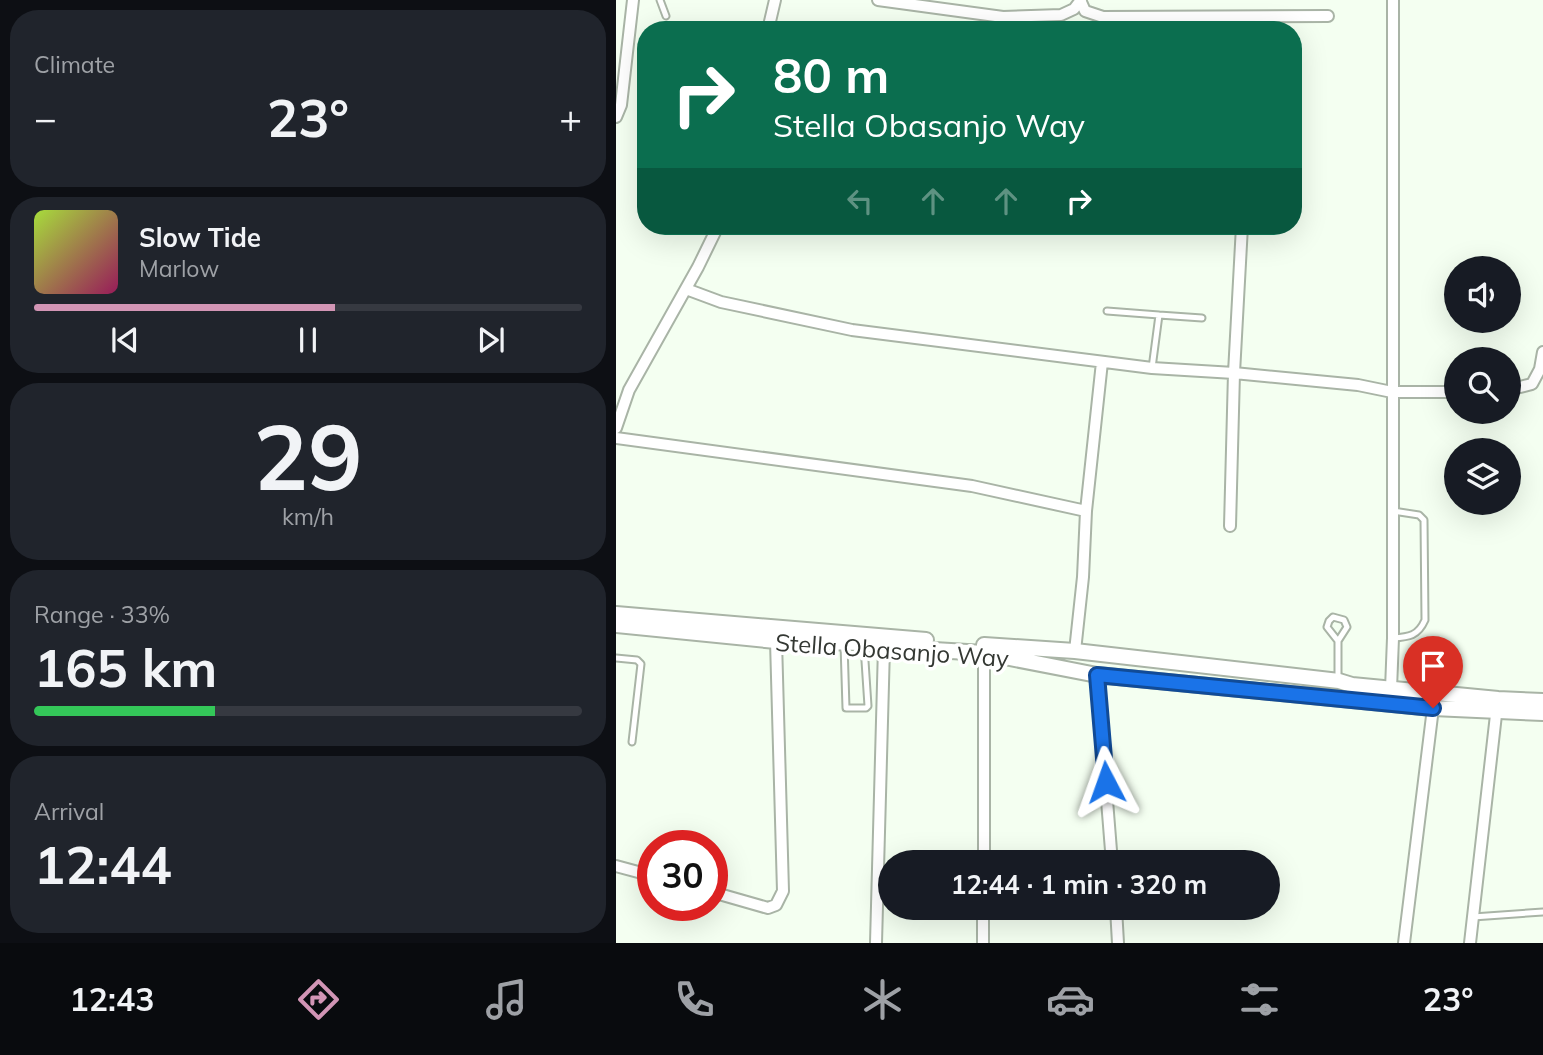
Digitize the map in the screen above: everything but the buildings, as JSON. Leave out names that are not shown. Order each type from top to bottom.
[{"type":"street","points":[[616,117],[621,105],[634,0]]},
{"type":"street","points":[[770,21],[775,0]]},
{"type":"street","points":[[878,0],[1003,17],[1061,15],[1074,9],[1081,1]]},
{"type":"street","points":[[1391,689],[1393,0]]},
{"type":"street","points":[[1081,1],[1084,11],[1103,17],[1328,16]]},
{"type":"street","points":[[616,428],[629,390],[713,235]]},
{"type":"street","points":[[1230,526],[1242,235]]},
{"type":"street","points":[[686,289],[721,302],[852,330],[1152,368],[1234,373],[1392,392],[1444,392]]},
{"type":"street","points":[[1521,387],[1532,384],[1540,369],[1543,352]]},
{"type":"street","points":[[1075,651],[1102,362]]},
{"type":"street","points":[[616,438],[972,486],[1086,511]]},
{"type":"street","points":[[616,614],[855,640],[1075,651],[1339,681],[1497,706],[1543,701]]},
{"type":"street","name":"Stella Obasanjo Way","points":[[616,625],[776,641],[855,640],[884,647],[985,653],[1097,675],[1433,708],[1497,706],[1543,713]]},
{"type":"street","points":[[728,897],[768,908],[776,905],[783,891],[776,641]]},
{"type":"street","points":[[876,943],[884,647]]},
{"type":"street","points":[[984,850],[985,653]]},
{"type":"street","points":[[1097,675],[1111,850]]},
{"type":"street","points":[[1470,943],[1497,706]]},
{"type":"street","points":[[1405,943],[1433,708]]},
{"type":"street","points":[[616,866],[637,872]]},
{"type":"street","points":[[983,943],[984,920]]},
{"type":"street","points":[[1117,920],[1118,943]]},
{"type":"lane","points":[[660,0],[666,16]]},
{"type":"lane","points":[[1107,312],[1202,318]]},
{"type":"lane","points":[[1152,368],[1159,315]]},
{"type":"lane","points":[[1392,511],[1419,515],[1424,520],[1425,620],[1421,629],[1412,636],[1393,638]]},
{"type":"lane","points":[[1338,641],[1327,627],[1329,621],[1337,617],[1344,620],[1347,627],[1338,641],[1339,681]]},
{"type":"lane","points":[[855,640],[868,706],[866,708]]},
{"type":"lane","points":[[855,640],[846,708],[866,708],[883,716]]},
{"type":"lane","points":[[616,658],[638,660],[641,664],[632,742]]},
{"type":"lane","points":[[1473,917],[1543,912]]},
{"type":"route","points":[[1106,782],[1097,675],[1433,708]]}]
